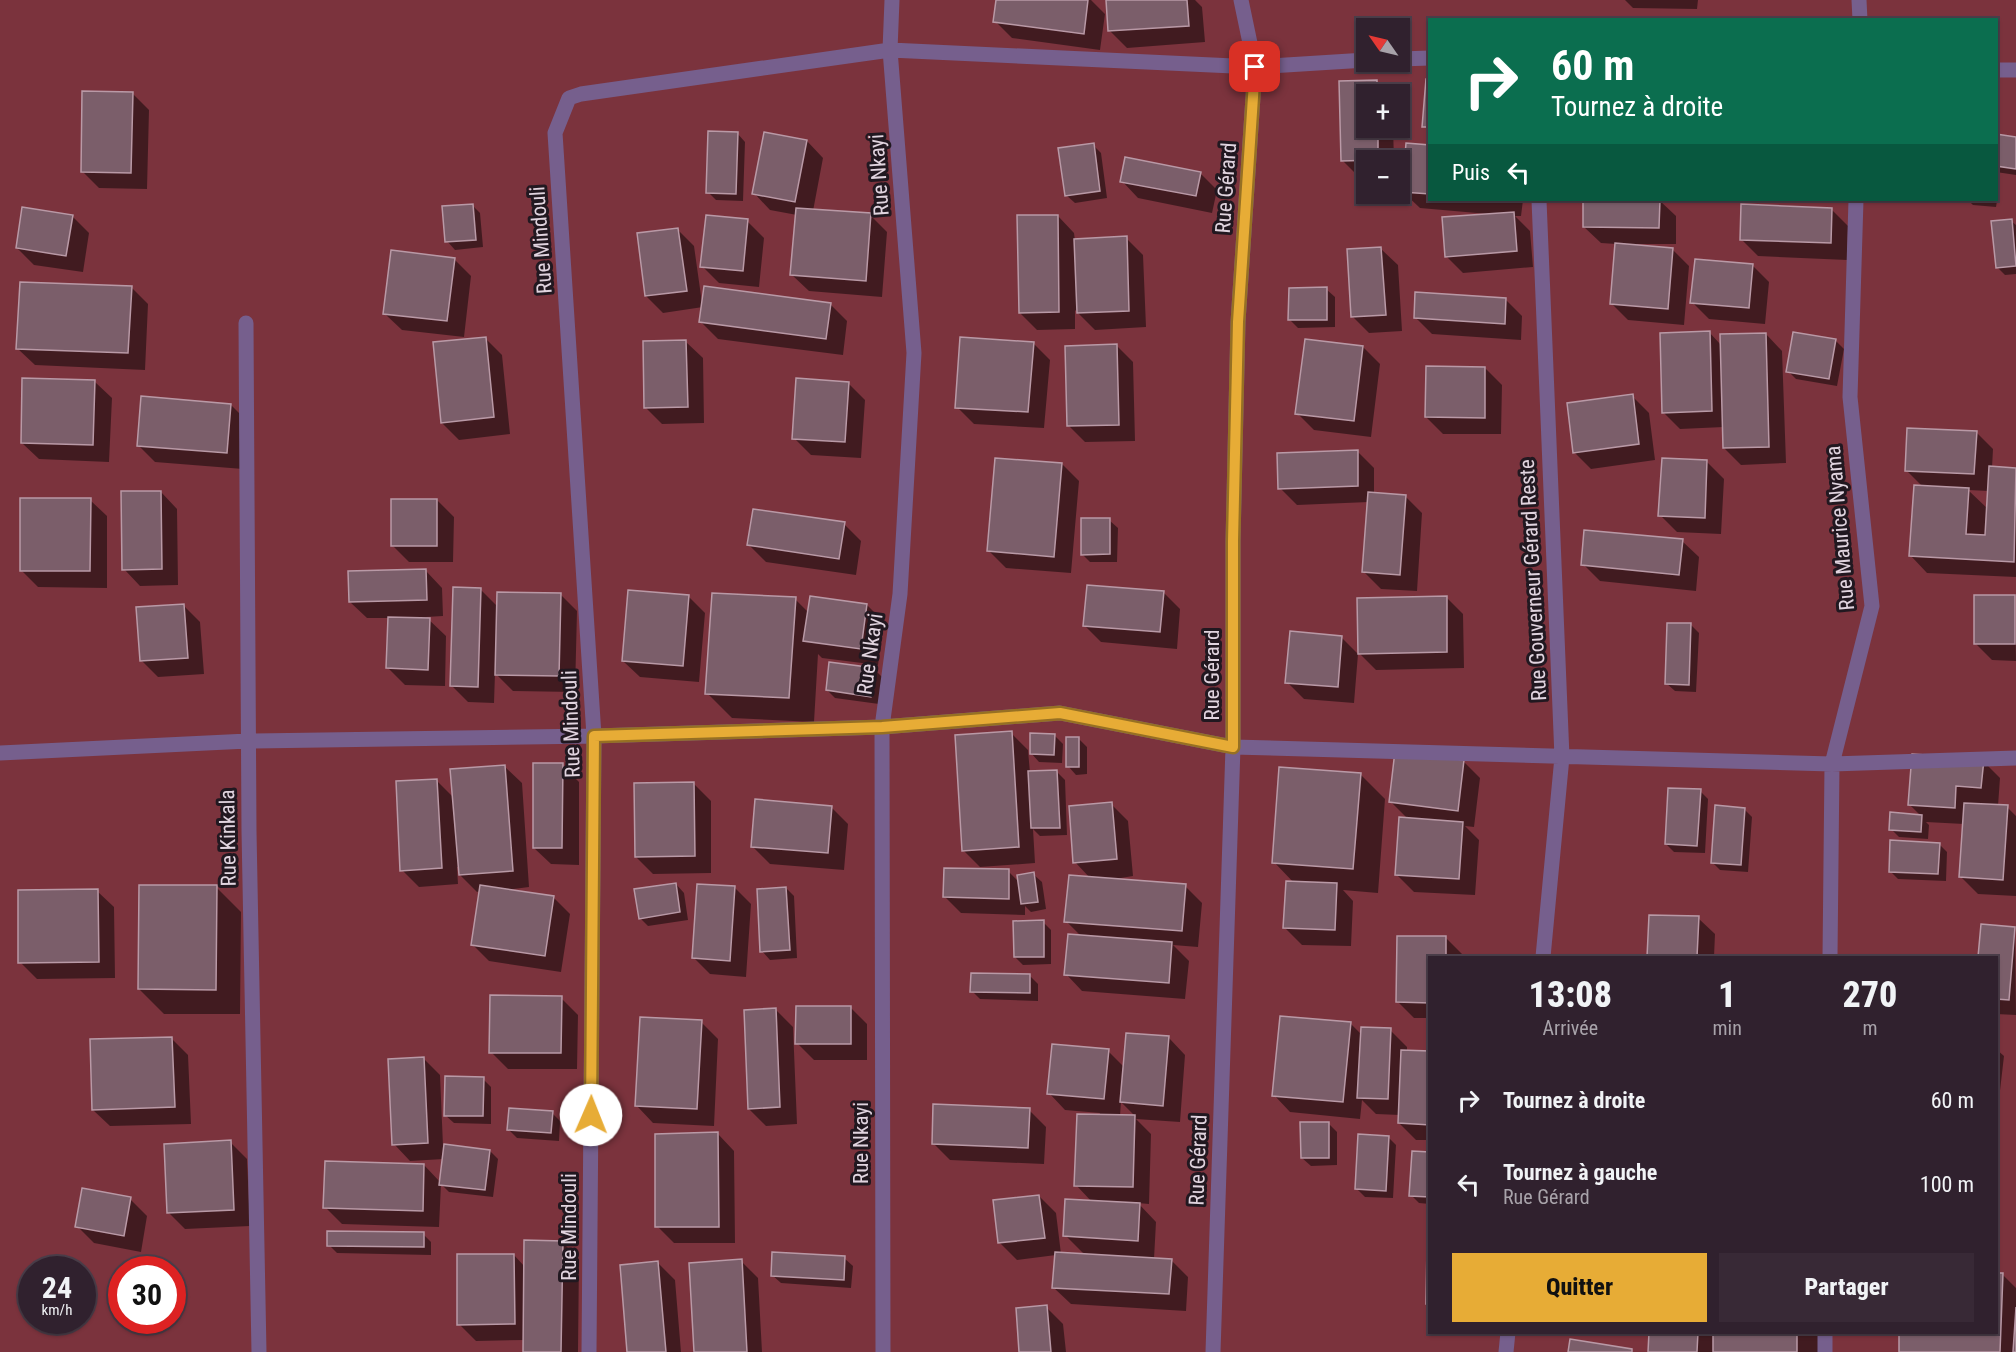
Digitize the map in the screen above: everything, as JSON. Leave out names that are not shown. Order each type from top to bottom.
[{"type":"street","name":"Rue Nkayi","points":[[883,1352],[882,727],[900,594],[914,353],[890,50],[892,0]]},
{"type":"street","name":"Rue Gérard","points":[[1213,1352],[1233,747],[1233,541],[1238,322],[1255,67],[1241,0]]},
{"type":"street","points":[[1859,0],[1860,18]]},
{"type":"street","points":[[890,50],[1255,67],[1356,61]]},
{"type":"street","name":"Rue Mindouli","points":[[590,1352],[594,736],[555,133],[569,98],[581,94],[890,50]]},
{"type":"street","points":[[1410,59],[1428,58]]},
{"type":"street","points":[[1998,70],[2016,70]]},
{"type":"street","name":"Rue Gouverneur Gérard Reste","points":[[1539,201],[1562,757],[1543,956]]},
{"type":"street","name":"Rue Maurice Nyama","points":[[1830,956],[1832,764],[1872,606],[1850,397],[1856,201]]},
{"type":"street","name":"Rue Kinkala","points":[[246,323],[248,741],[259,1352]]},
{"type":"street","points":[[0,753],[248,741],[594,736],[882,727],[1060,713],[1233,747],[1832,764],[2016,759]]},
{"type":"street","points":[[1506,1352],[1508,1334]]},
{"type":"street","points":[[1825,1334],[1825,1352]]},
{"type":"shaded area","points":[[0,0],[2016,0],[2016,1352],[0,1352]]},
{"type":"building","points":[[996,0],[1088,0],[1084,34],[993,22]]},
{"type":"building","points":[[1106,0],[1187,0],[1189,26],[1108,31]]},
{"type":"building","points":[[1426,79],[1428,79],[1428,127],[1422,127]]},
{"type":"building","points":[[1377,80],[1377,84],[1356,84],[1356,138],[1378,138],[1378,150],[1356,150],[1356,161],[1341,161],[1339,81]]},
{"type":"building","points":[[82,91],[133,92],[131,173],[81,172]]},
{"type":"building","points":[[708,131],[738,132],[736,194],[706,193]]},
{"type":"building","points":[[764,132],[807,140],[795,202],[752,194]]},
{"type":"building","points":[[1998,134],[2016,137],[2016,169],[1998,166]]},
{"type":"building","points":[[1094,143],[1100,191],[1065,196],[1058,148]]},
{"type":"building","points":[[1406,143],[1428,145],[1428,194],[1410,193],[1410,150],[1405,150]]},
{"type":"building","points":[[1125,157],[1201,172],[1196,196],[1120,182]]},
{"type":"building","points":[[1583,201],[1660,201],[1659,228],[1583,227]]},
{"type":"building","points":[[473,204],[476,240],[445,242],[442,206]]},
{"type":"building","points":[[1741,204],[1832,208],[1831,243],[1740,240]]},
{"type":"building","points":[[22,207],[73,215],[66,256],[16,248]]},
{"type":"building","points":[[796,208],[871,213],[866,281],[790,275]]},
{"type":"building","points":[[1514,212],[1517,251],[1445,257],[1442,217]]},
{"type":"building","points":[[706,215],[748,219],[743,271],[700,267]]},
{"type":"building","points":[[1017,215],[1058,215],[1059,312],[1019,313]]},
{"type":"building","points":[[2012,219],[2016,266],[1996,268],[1991,221]]},
{"type":"building","points":[[678,228],[687,291],[645,296],[637,233]]},
{"type":"building","points":[[1127,236],[1129,311],[1077,313],[1074,239]]},
{"type":"building","points":[[1615,243],[1673,248],[1668,309],[1610,304]]},
{"type":"building","points":[[1381,247],[1386,315],[1351,317],[1347,249]]},
{"type":"building","points":[[391,250],[455,258],[447,321],[383,314]]},
{"type":"building","points":[[1695,259],[1753,264],[1749,308],[1690,303]]},
{"type":"building","points":[[20,282],[132,286],[128,353],[16,349]]},
{"type":"building","points":[[704,286],[831,303],[826,339],[699,322]]},
{"type":"building","points":[[1327,287],[1327,320],[1288,320],[1289,288]]},
{"type":"building","points":[[1415,292],[1506,298],[1505,324],[1414,318]]},
{"type":"building","points":[[1710,331],[1712,411],[1662,413],[1660,333]]},
{"type":"building","points":[[1793,332],[1836,339],[1829,379],[1786,372]]},
{"type":"building","points":[[1766,333],[1769,447],[1723,448],[1720,334]]},
{"type":"building","points":[[486,337],[494,417],[441,423],[433,342]]},
{"type":"building","points":[[960,337],[1034,342],[1028,412],[955,408]]},
{"type":"building","points":[[1305,339],[1363,346],[1354,421],[1295,414]]},
{"type":"building","points":[[686,340],[688,407],[644,408],[643,341]]},
{"type":"building","points":[[1117,344],[1119,425],[1067,426],[1065,346]]},
{"type":"building","points":[[1426,366],[1485,367],[1485,418],[1425,417]]},
{"type":"building","points":[[22,378],[95,380],[93,445],[21,443]]},
{"type":"building","points":[[796,378],[849,382],[845,442],[792,439]]},
{"type":"building","points":[[1633,394],[1639,444],[1573,453],[1567,403]]},
{"type":"building","points":[[141,396],[231,404],[227,453],[137,446]]},
{"type":"building","points":[[1907,428],[1977,431],[1974,474],[1905,471]]},
{"type":"building","points":[[1358,450],[1358,486],[1278,489],[1277,453]]},
{"type":"building","points":[[995,458],[1062,463],[1054,557],[987,551]]},
{"type":"building","points":[[1662,458],[1707,460],[1705,518],[1658,516]]},
{"type":"building","points":[[1989,466],[2016,468],[2014,562],[1909,556],[1914,485],[1969,488],[1966,534],[1985,535]]},
{"type":"building","points":[[121,491],[161,491],[162,569],[122,570]]},
{"type":"building","points":[[1368,492],[1406,495],[1400,575],[1362,572]]},
{"type":"building","points":[[20,498],[91,498],[90,571],[20,571]]},
{"type":"building","points":[[391,499],[437,499],[437,546],[391,546]]},
{"type":"building","points":[[753,509],[845,522],[839,559],[747,545]]},
{"type":"building","points":[[1081,518],[1110,518],[1110,554],[1081,555]]},
{"type":"building","points":[[1584,530],[1683,539],[1679,575],[1581,565]]},
{"type":"building","points":[[426,569],[427,600],[349,602],[348,571]]},
{"type":"building","points":[[1087,585],[1164,591],[1160,632],[1083,626]]},
{"type":"building","points":[[453,587],[481,588],[478,687],[450,686]]},
{"type":"building","points":[[628,590],[689,595],[683,666],[622,661]]},
{"type":"building","points":[[497,592],[561,593],[559,676],[495,675]]},
{"type":"building","points":[[712,593],[796,597],[789,698],[705,694]]},
{"type":"building","points":[[1974,595],[2015,595],[2015,644],[1974,644]]},
{"type":"building","points":[[810,596],[867,604],[861,649],[803,641]]},
{"type":"building","points":[[1447,596],[1447,652],[1358,654],[1357,598]]},
{"type":"building","points":[[184,604],[188,658],[140,661],[136,607]]},
{"type":"building","points":[[388,617],[430,618],[428,670],[386,668]]},
{"type":"building","points":[[1667,623],[1691,623],[1689,685],[1665,684]]},
{"type":"building","points":[[1290,631],[1342,636],[1338,687],[1285,683]]},
{"type":"building","points":[[829,662],[875,668],[871,697],[826,690]]},
{"type":"building","points":[[1012,731],[1019,847],[962,851],[955,735]]},
{"type":"building","points":[[1030,733],[1055,734],[1054,755],[1030,754]]},
{"type":"building","points":[[1066,737],[1079,737],[1079,767],[1066,767]]},
{"type":"building","points":[[1395,751],[1464,760],[1458,811],[1389,802]]},
{"type":"building","points":[[1912,754],[1984,759],[1981,788],[1956,786],[1955,808],[1908,805]]},
{"type":"building","points":[[533,763],[563,763],[562,848],[533,848]]},
{"type":"building","points":[[505,765],[513,871],[459,875],[450,769]]},
{"type":"building","points":[[1279,767],[1361,773],[1353,869],[1272,863]]},
{"type":"building","points":[[1057,770],[1060,828],[1031,828],[1028,771]]},
{"type":"building","points":[[437,779],[442,868],[400,871],[396,781]]},
{"type":"building","points":[[694,782],[695,856],[635,857],[634,783]]},
{"type":"building","points":[[1668,788],[1701,789],[1697,846],[1665,844]]},
{"type":"building","points":[[755,799],[832,806],[828,853],[751,847]]},
{"type":"building","points":[[1112,802],[1117,859],[1073,863],[1069,806]]},
{"type":"building","points":[[1964,803],[2008,805],[2003,880],[1959,877]]},
{"type":"building","points":[[1715,805],[1745,808],[1741,865],[1711,863]]},
{"type":"building","points":[[1890,812],[1922,815],[1921,832],[1889,830]]},
{"type":"building","points":[[1399,817],[1463,822],[1459,879],[1395,875]]},
{"type":"building","points":[[1890,840],[1940,843],[1938,874],[1889,872]]},
{"type":"building","points":[[944,868],[1009,869],[1009,899],[943,897]]},
{"type":"building","points":[[1034,872],[1038,902],[1021,904],[1017,875]]},
{"type":"building","points":[[1069,875],[1186,884],[1182,931],[1064,922]]},
{"type":"building","points":[[1286,881],[1337,883],[1335,930],[1283,928]]},
{"type":"building","points":[[676,883],[680,912],[639,919],[634,889]]},
{"type":"building","points":[[697,884],[735,886],[730,961],[692,958]]},
{"type":"building","points":[[139,885],[217,885],[216,990],[138,989]]},
{"type":"building","points":[[480,885],[554,896],[545,956],[471,945]]},
{"type":"building","points":[[786,887],[790,950],[760,952],[757,889]]},
{"type":"building","points":[[98,889],[99,962],[18,963],[18,890]]},
{"type":"building","points":[[1649,915],[1699,916],[1697,956],[1647,956]]},
{"type":"building","points":[[1044,920],[1044,957],[1014,957],[1013,921]]},
{"type":"building","points":[[1981,924],[2015,927],[2009,1000],[1998,999],[1998,956],[1978,956]]},
{"type":"building","points":[[1068,934],[1172,942],[1169,983],[1064,975]]},
{"type":"building","points":[[1397,936],[1446,936],[1446,956],[1428,956],[1428,1003],[1396,1002]]},
{"type":"building","points":[[971,973],[1030,974],[1030,993],[970,992]]},
{"type":"building","points":[[490,995],[562,996],[561,1053],[489,1053]]},
{"type":"building","points":[[796,1006],[851,1006],[851,1044],[795,1044]]},
{"type":"building","points":[[776,1008],[780,1107],[748,1109],[744,1010]]},
{"type":"building","points":[[1280,1016],[1351,1022],[1343,1102],[1272,1096]]},
{"type":"building","points":[[640,1017],[702,1020],[697,1109],[635,1106]]},
{"type":"building","points":[[1361,1027],[1391,1028],[1388,1099],[1357,1098]]},
{"type":"building","points":[[1126,1033],[1169,1036],[1163,1106],[1120,1102]]},
{"type":"building","points":[[172,1037],[175,1107],[92,1110],[90,1039]]},
{"type":"building","points":[[1052,1044],[1109,1049],[1104,1099],[1047,1094]]},
{"type":"building","points":[[1401,1050],[1428,1051],[1428,1125],[1398,1123]]},
{"type":"building","points":[[424,1057],[428,1143],[392,1145],[388,1059]]},
{"type":"building","points":[[445,1076],[484,1077],[483,1116],[444,1116]]},
{"type":"building","points":[[933,1104],[1030,1108],[1028,1148],[932,1144]]},
{"type":"building","points":[[509,1108],[553,1111],[551,1133],[507,1130]]},
{"type":"building","points":[[1077,1114],[1135,1115],[1133,1187],[1074,1186]]},
{"type":"building","points":[[1300,1122],[1329,1122],[1329,1158],[1301,1158]]},
{"type":"building","points":[[718,1132],[719,1227],[655,1227],[655,1134]]},
{"type":"building","points":[[1358,1134],[1389,1136],[1386,1191],[1355,1189]]},
{"type":"building","points":[[231,1140],[234,1210],[167,1213],[164,1144]]},
{"type":"building","points":[[444,1144],[490,1150],[485,1190],[439,1185]]},
{"type":"building","points":[[1412,1151],[1428,1152],[1428,1197],[1409,1196]]},
{"type":"building","points":[[325,1161],[424,1164],[423,1211],[323,1208]]},
{"type":"building","points":[[82,1188],[131,1197],[124,1236],[75,1227]]},
{"type":"building","points":[[1039,1195],[1045,1238],[998,1243],[993,1200]]},
{"type":"building","points":[[1065,1199],[1140,1203],[1138,1241],[1063,1236]]},
{"type":"building","points":[[327,1231],[424,1232],[424,1247],[327,1246]]},
{"type":"building","points":[[524,1240],[563,1241],[561,1352],[523,1352]]},
{"type":"building","points":[[1427,1246],[1428,1246],[1428,1304],[1426,1304]]},
{"type":"building","points":[[772,1252],[845,1256],[844,1280],[771,1276]]},
{"type":"building","points":[[1055,1252],[1172,1259],[1169,1294],[1052,1288]]},
{"type":"building","points":[[457,1254],[514,1254],[515,1324],[457,1325]]},
{"type":"building","points":[[742,1259],[747,1352],[694,1352],[689,1263]]},
{"type":"building","points":[[658,1261],[666,1352],[627,1352],[620,1265]]},
{"type":"building","points":[[1998,1273],[2003,1273],[2000,1352],[1899,1352],[1899,1334],[1998,1334]]},
{"type":"building","points":[[1047,1305],[1051,1352],[1019,1352],[1016,1308]]},
{"type":"building","points":[[2016,1307],[2016,1352],[2013,1352]]},
{"type":"building","points":[[1649,1334],[1698,1334],[1697,1352],[1648,1352]]},
{"type":"building","points":[[1713,1334],[1797,1334],[1797,1352],[1713,1352]]},
{"type":"building","points":[[1570,1339],[1632,1349],[1632,1352],[1568,1352]]},
{"type":"route","points":[[591,1115],[594,736],[882,727],[1060,713],[1233,747],[1233,541],[1238,322],[1255,67]]}]
